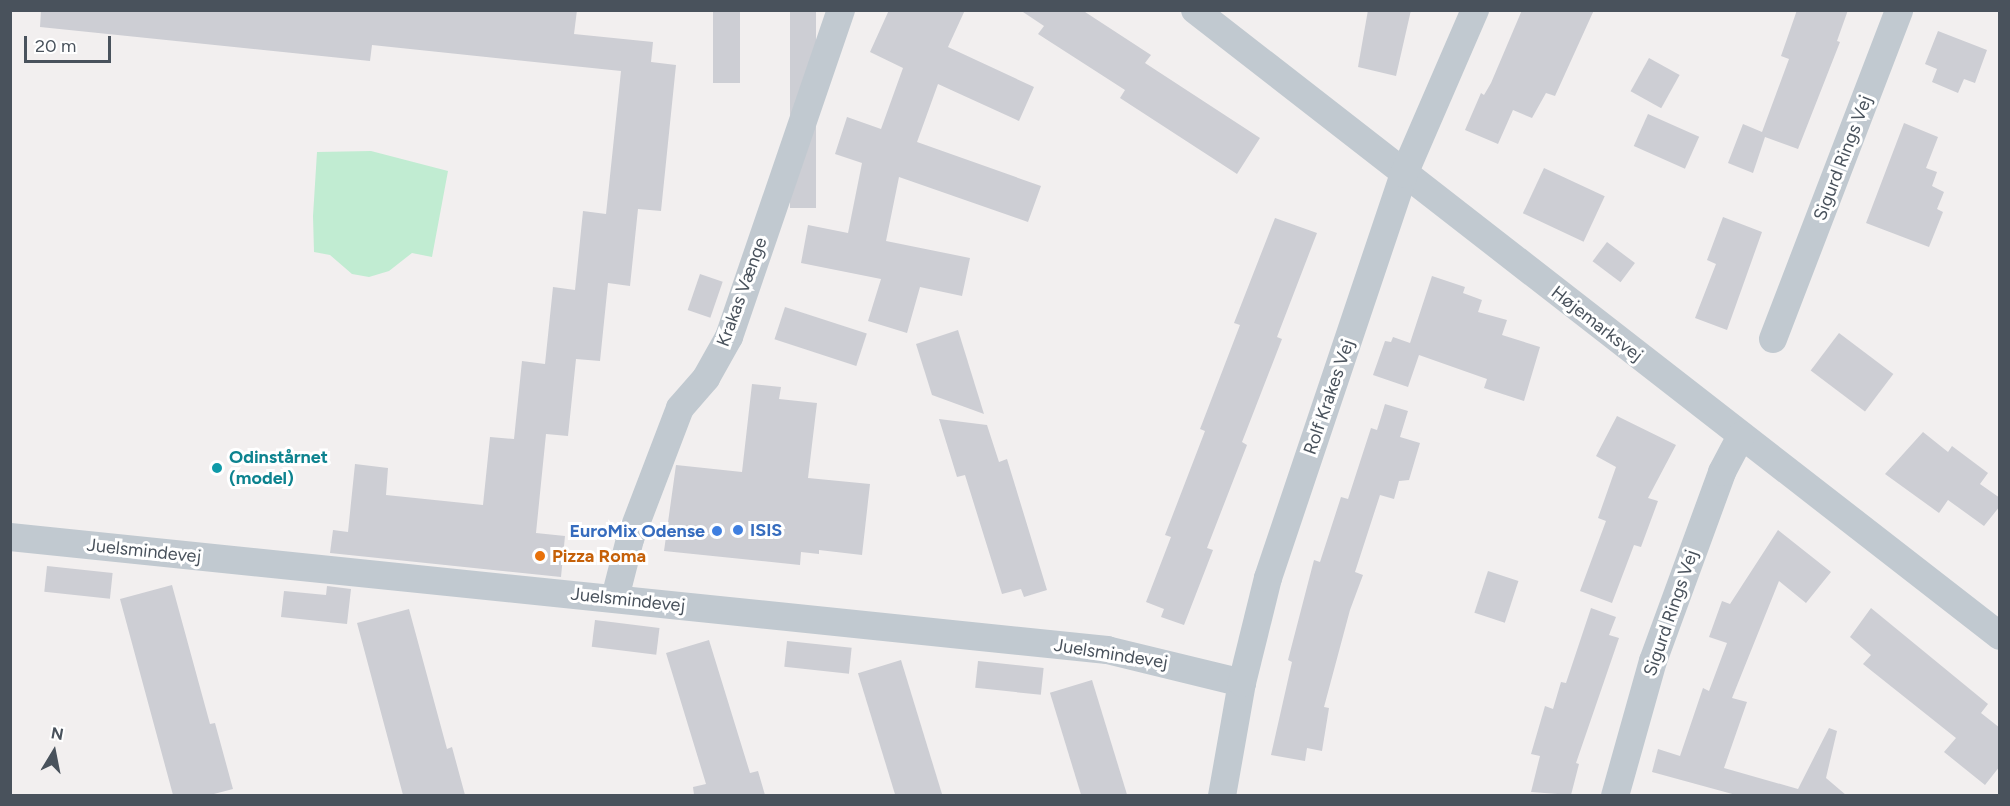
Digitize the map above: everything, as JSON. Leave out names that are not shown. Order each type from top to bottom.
[{"type":"street","name":"Krakas Vænge","points":[[615,598],[630,539],[680,408],[706,378],[729,337],[841,10]]},
{"type":"street","name":"Højemarksvej","points":[[1195,10],[2000,636]]},
{"type":"street","name":"Rolf Krakes Vej","points":[[1222,795],[1242,683],[1268,578],[1404,174],[1475,10]]},
{"type":"street","name":"Sigurd Rings Vej","points":[[1773,339],[1899,10]]},
{"type":"street","name":"Sigurd Rings Vej","points":[[1615,795],[1653,661],[1722,472],[1742,436]]},
{"type":"street","name":"Juelsmindevej","points":[[10,537],[1107,650],[1242,683]]},
{"type":"green space","points":[[371,151],[448,171],[432,257],[412,253],[389,271],[369,277],[352,274],[330,255],[314,252],[313,216],[317,152]]},
{"type":"building","points":[[41,10],[577,10],[574,34],[653,42],[651,62],[676,65],[661,211],[638,209],[630,286],[608,283],[600,361],[576,359],[568,436],[546,434],[536,533],[565,536],[561,577],[330,553],[333,530],[348,532],[355,464],[388,468],[386,495],[483,505],[490,437],[514,439],[522,361],[545,364],[553,287],[575,290],[583,211],[606,214],[621,71],[372,45],[370,61],[40,27]]},
{"type":"building","points":[[713,10],[740,10],[740,83],[713,83]]},
{"type":"building","points":[[790,10],[816,10],[816,208],[790,208]]},
{"type":"building","points":[[889,10],[965,10],[948,47],[1034,87],[1019,121],[938,84],[917,142],[1041,186],[1028,222],[899,177],[886,241],[970,258],[962,296],[920,287],[907,333],[868,321],[881,279],[801,263],[808,225],[848,233],[862,163],[835,154],[847,117],[881,129],[903,68],[870,52]]},
{"type":"building","points":[[1020,10],[1082,10],[1151,55],[1145,63],[1260,138],[1237,174],[1120,98],[1125,90],[1038,34],[1044,26]]},
{"type":"building","points":[[1368,10],[1411,10],[1396,76],[1358,67]]},
{"type":"building","points":[[1522,10],[1594,10],[1555,96],[1546,93],[1532,118],[1513,110],[1498,144],[1465,130],[1481,93],[1484,95],[1491,83]]},
{"type":"building","points":[[1797,10],[1848,10],[1837,41],[1840,42],[1798,149],[1765,137],[1753,173],[1728,163],[1743,124],[1762,132],[1789,59],[1781,56]]},
{"type":"building","points":[[1938,31],[1987,50],[1975,83],[1964,79],[1958,93],[1932,82],[1937,69],[1925,64]]},
{"type":"building","points":[[1649,58],[1680,75],[1661,108],[1631,91]]},
{"type":"building","points":[[1648,114],[1699,137],[1685,169],[1634,146]]},
{"type":"building","points":[[1904,123],[1938,137],[1926,168],[1937,172],[1932,186],[1944,192],[1937,209],[1943,212],[1929,247],[1866,223]]},
{"type":"building","points":[[1544,168],[1605,196],[1584,242],[1523,213]]},
{"type":"building","points":[[1723,217],[1762,232],[1727,330],[1695,318],[1716,264],[1707,260]]},
{"type":"building","points":[[1275,218],[1317,233],[1277,337],[1282,339],[1242,442],[1247,445],[1207,548],[1213,550],[1184,625],[1161,617],[1164,609],[1146,602],[1171,537],[1165,535],[1205,431],[1200,429],[1240,325],[1234,323]]},
{"type":"building","points":[[1607,242],[1635,263],[1621,282],[1593,261]]},
{"type":"building","points":[[700,274],[723,282],[710,318],[688,310]]},
{"type":"building","points":[[1432,276],[1465,287],[1463,293],[1482,300],[1478,312],[1507,320],[1502,335],[1540,347],[1524,401],[1484,388],[1487,379],[1419,355],[1408,387],[1373,375],[1385,341],[1391,342],[1393,337],[1410,343]]},
{"type":"building","points":[[785,307],[867,334],[856,366],[774,339]]},
{"type":"building","points":[[958,330],[984,414],[932,395],[916,344]]},
{"type":"building","points":[[1839,333],[1893,374],[1865,411],[1811,371]]},
{"type":"building","points":[[752,384],[781,387],[779,399],[817,403],[808,478],[870,484],[862,555],[819,550],[819,554],[801,552],[800,565],[664,551],[676,465],[742,472]]},
{"type":"building","points":[[1385,404],[1408,411],[1400,437],[1420,443],[1409,480],[1399,481],[1394,499],[1380,495],[1355,572],[1363,575],[1350,610],[1324,707],[1329,708],[1322,751],[1307,748],[1305,761],[1271,755],[1292,662],[1288,660],[1314,560],[1320,562],[1341,497],[1348,499],[1371,428],[1377,430]]},
{"type":"building","points":[[1617,416],[1676,445],[1648,498],[1658,501],[1641,547],[1634,545],[1612,603],[1580,591],[1606,521],[1598,518],[1616,467],[1596,456]]},
{"type":"building","points":[[939,419],[987,425],[999,462],[1007,459],[1047,590],[1024,597],[1021,589],[1002,594],[965,475],[957,477]]},
{"type":"building","points":[[1923,432],[1948,452],[1952,446],[1988,473],[1980,484],[2000,498],[2000,506],[1984,526],[1948,500],[1939,513],[1885,474]]},
{"type":"building","points":[[1778,530],[1831,572],[1806,603],[1779,581],[1732,698],[1747,702],[1724,768],[1798,789],[1829,728],[1837,731],[1826,778],[1846,795],[1736,795],[1652,772],[1658,749],[1680,756],[1703,688],[1709,691],[1727,643],[1709,637],[1722,601],[1730,604]]},
{"type":"building","points":[[47,566],[113,573],[110,599],[44,592]]},
{"type":"building","points":[[1488,571],[1518,581],[1505,623],[1474,613]]},
{"type":"building","points":[[172,585],[210,724],[215,723],[233,789],[210,795],[173,795],[120,599]]},
{"type":"building","points":[[327,586],[351,589],[347,624],[281,617],[284,591],[326,595]]},
{"type":"building","points":[[1591,608],[1616,617],[1609,635],[1619,638],[1576,763],[1579,764],[1571,795],[1531,792],[1540,756],[1531,754],[1545,706],[1553,709],[1561,682],[1566,683]]},
{"type":"building","points":[[1871,608],[1988,704],[1981,713],[2000,728],[2000,766],[1985,785],[1944,752],[1956,738],[1863,664],[1871,655],[1850,637]]},
{"type":"building","points":[[409,609],[447,749],[452,747],[465,795],[403,795],[357,623]]},
{"type":"building","points":[[595,620],[660,628],[656,655],[592,647]]},
{"type":"building","points":[[709,640],[750,773],[758,771],[765,795],[694,795],[693,787],[706,784],[666,653]]},
{"type":"building","points":[[787,641],[852,648],[849,674],[784,667]]},
{"type":"building","points":[[901,660],[942,795],[896,796],[858,673]]},
{"type":"building","points":[[978,661],[1044,668],[1041,695],[975,688]]},
{"type":"building","points":[[1092,680],[1127,796],[1081,796],[1050,693]]},
{"type":"place","name":"Odinstårnet (model)","points":[[217,468]]},
{"type":"place","name":"ISIS","points":[[738,530]]},
{"type":"place","name":"EuroMix Odense","points":[[717,531]]},
{"type":"place","name":"Pizza Roma","points":[[540,556]]}]
